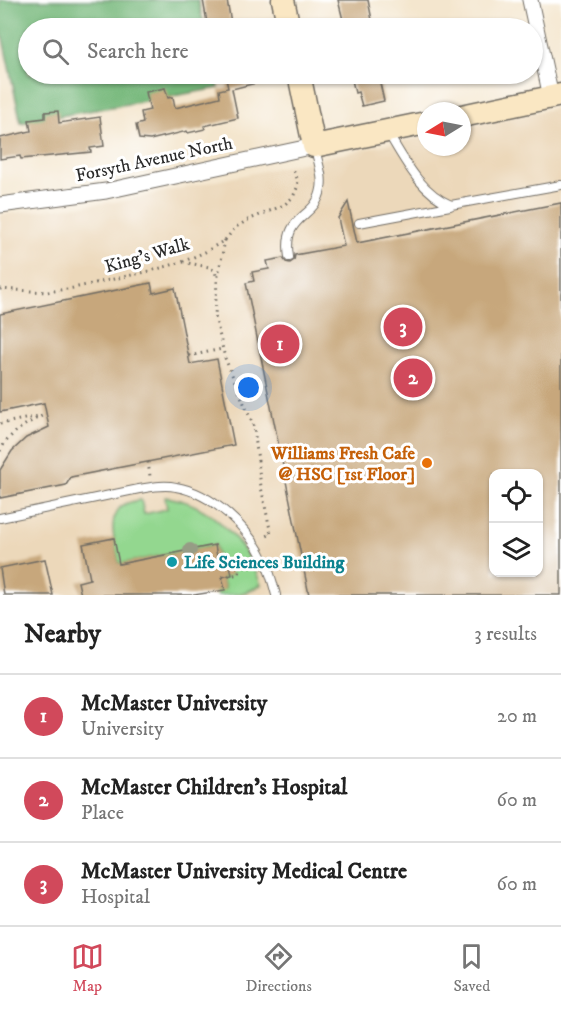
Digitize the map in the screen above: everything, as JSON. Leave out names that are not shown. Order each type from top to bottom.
[{"type":"street","points":[[283,0],[287,18]]},
{"type":"street","points":[[531,0],[536,18]]},
{"type":"street","points":[[471,114],[556,96],[543,46]]},
{"type":"street","points":[[300,84],[314,146],[417,125]]},
{"type":"street","name":"Forsyth Avenue North","points":[[0,205],[106,191],[314,146]]},
{"type":"lane","points":[[387,131],[421,185],[437,199],[452,205]]},
{"type":"lane","points":[[289,257],[288,241],[293,225],[300,216],[313,207],[321,190],[322,178],[314,146]]},
{"type":"lane","points":[[359,223],[561,184]]},
{"type":"lane","points":[[0,518],[139,489],[168,486],[193,492],[217,506],[255,544],[270,574],[276,595]]},
{"type":"path","name":"King's Walk","points":[[0,289],[46,292],[141,274],[182,262],[225,240],[236,227],[248,220],[284,205],[293,197],[297,188],[293,170]]},
{"type":"path","points":[[222,578],[239,574],[244,550],[271,534],[261,487],[254,427],[222,349],[215,316],[217,281],[225,240]]},
{"type":"path","points":[[182,262],[208,267],[215,272],[217,281]]},
{"type":"path","points":[[189,356],[222,349]]},
{"type":"path","points":[[0,424],[46,414],[18,430],[5,441],[0,451]]},
{"type":"shaded area","points":[[561,107],[561,595],[0,595],[0,215],[122,201],[417,138],[417,156],[471,156],[471,126]]},
{"type":"green space","points":[[0,0],[198,0],[202,18],[18,18],[18,84],[218,84],[219,88],[21,123],[0,25]]},
{"type":"green space","points":[[165,497],[182,500],[197,507],[225,527],[247,554],[261,585],[240,593],[217,595],[216,591],[225,589],[222,577],[232,574],[229,560],[221,561],[219,565],[215,545],[119,564],[113,532],[114,517],[118,510],[125,504],[141,500],[144,514],[167,509]]},
{"type":"building","points":[[203,0],[227,0],[230,18],[206,18]]},
{"type":"building","points":[[338,0],[368,0],[372,18],[342,18]]},
{"type":"building","points":[[227,84],[252,84],[232,89],[238,118],[204,126],[205,129],[188,133],[187,131],[150,140],[139,139],[136,125],[143,123],[141,112],[150,110],[146,92],[165,88],[168,98],[173,97],[175,108],[220,97],[219,90],[228,88]]},
{"type":"building","points":[[353,84],[380,84],[384,101],[362,106],[358,92],[355,93]]},
{"type":"building","points":[[58,111],[59,123],[100,117],[104,146],[90,148],[91,152],[0,159],[0,138],[31,131],[29,120],[45,118],[45,112]]},
{"type":"building","points":[[348,202],[357,243],[561,203],[561,595],[309,595],[246,283],[254,281],[252,272],[269,269],[267,261],[283,258],[290,263],[294,260],[295,255],[344,246],[338,218]]},
{"type":"building","points":[[151,283],[153,293],[175,288],[190,364],[217,359],[234,445],[71,477],[66,485],[0,498],[0,470],[12,451],[26,438],[49,427],[44,403],[0,412],[0,314]]},
{"type":"building","name":"Life Sciences Building","points":[[114,538],[119,564],[215,545],[218,562],[229,560],[232,575],[222,577],[225,590],[194,595],[81,595],[78,582],[90,579],[83,544]]},
{"type":"building","points":[[45,559],[53,595],[4,595],[0,568]]},
{"type":"place","name":"McMaster University Medical Centre","points":[[403,327]]},
{"type":"place","name":"McMaster University","points":[[280,344]]},
{"type":"place","name":"McMaster Children's Hospital","points":[[413,378]]},
{"type":"place","name":"Williams Fresh Cafe @ HSC [1st Floor]","points":[[427,463]]},
{"type":"place","name":"Life Sciences Building","points":[[172,562]]}]
